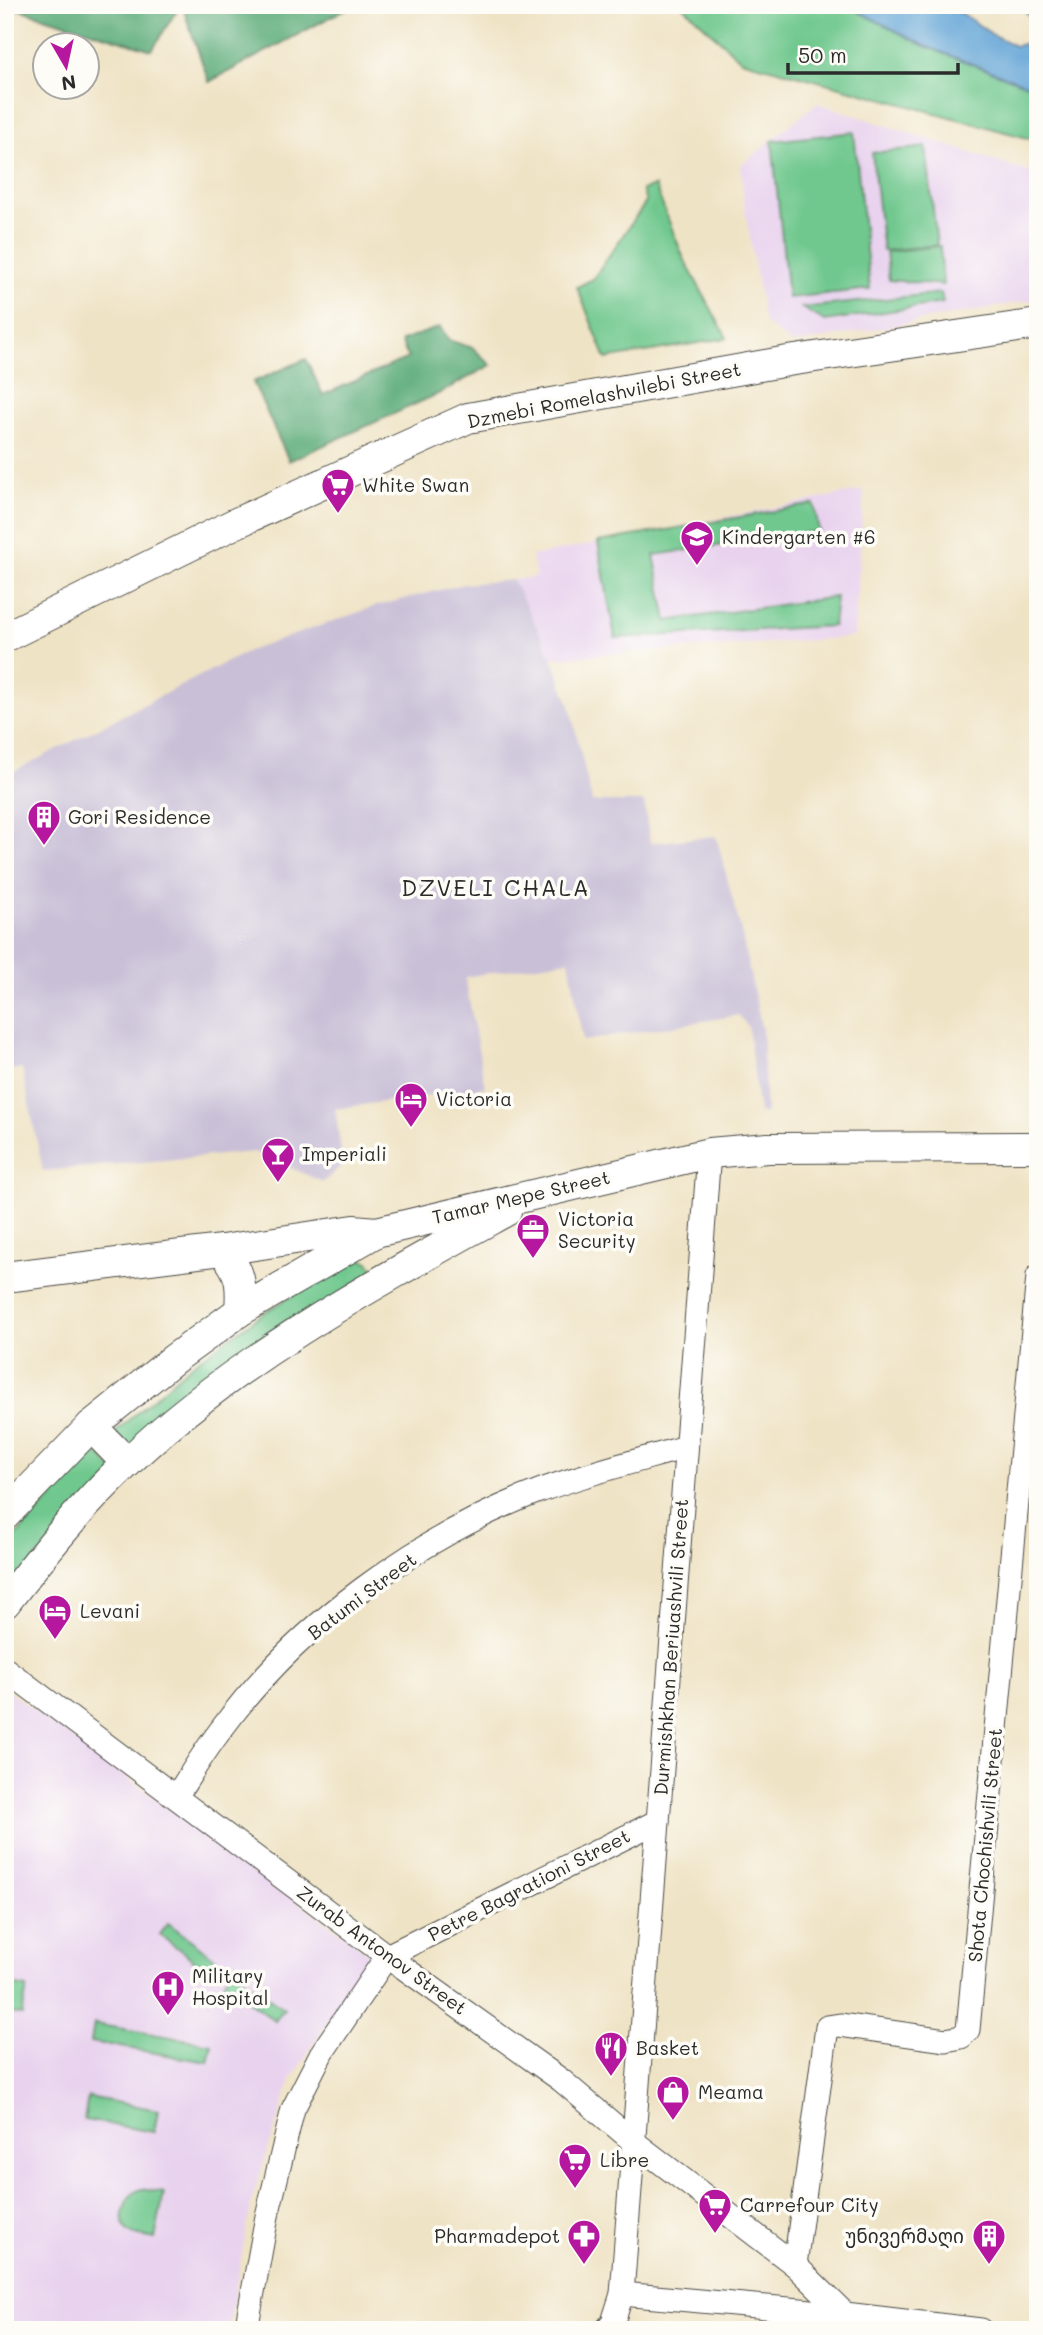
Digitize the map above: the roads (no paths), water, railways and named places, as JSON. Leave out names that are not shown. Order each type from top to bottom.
[{"type":"street","name":"Dzmebi Romelashvilebi Street","points":[[5,637],[234,524],[468,418],[788,361],[1038,324]]},
{"type":"street","name":"Tamar Mepe Street","points":[[5,1277],[222,1250],[354,1230],[376,1232],[709,1153],[768,1148],[1038,1147]]},
{"type":"street","name":"Durmishkhan Beriuashvili Street","points":[[634,2142],[709,1153]]},
{"type":"street","points":[[5,1603],[47,1548],[127,1463],[190,1409],[279,1344],[390,1276],[540,1192]]},
{"type":"street","points":[[5,1515],[91,1426],[174,1359],[240,1311],[376,1232],[388,1243],[394,1262],[390,1276]]},
{"type":"street","points":[[222,1250],[235,1264],[242,1286],[240,1311]]},
{"type":"street","name":"Shota Chochishvili Street","points":[[795,2265],[827,2027],[840,2025],[947,2040],[961,2037],[968,2030],[1038,1276]]},
{"type":"street","points":[[91,1426],[127,1463]]},
{"type":"street","name":"Batumi Street","points":[[176,1797],[221,1730],[273,1668],[332,1614],[396,1565],[465,1525],[538,1492],[686,1447]]},
{"type":"street","name":"Zurab Antonov Street","points":[[5,1669],[387,1956],[561,2080],[634,2142],[795,2265],[845,2314]]},
{"type":"street","name":"Petre Bagrationi Street","points":[[246,2330],[267,2216],[293,2109],[321,2054],[387,1956],[658,1821]]},
{"type":"street","points":[[606,2330],[613,2322],[622,2294],[634,2142]]},
{"type":"street","points":[[622,2294],[845,2314],[981,2330]]},
{"type":"water","points":[[846,5],[950,5],[993,35],[1015,46],[1031,42],[1036,33],[1033,22],[1021,5],[1038,5],[1038,89],[925,46]]},
{"type":"place","name":"White Swan","points":[[338,515]]},
{"type":"place","name":"Kindergarten #6","points":[[697,567]]},
{"type":"place","name":"Gori Residence","points":[[44,847]]},
{"type":"place","name":"Victoria","points":[[411,1129]]},
{"type":"place","name":"Imperiali","points":[[278,1184]]},
{"type":"place","name":"Victoria Security","points":[[533,1260]]},
{"type":"place","name":"Levani","points":[[55,1641]]},
{"type":"place","name":"Military Hospital","points":[[168,2017]]},
{"type":"place","name":"Basket","points":[[611,2078]]},
{"type":"place","name":"Meama","points":[[673,2122]]},
{"type":"place","name":"Libre","points":[[575,2190]]},
{"type":"place","name":"Carrefour City","points":[[715,2235]]},
{"type":"place","name":"Pharmadepot","points":[[584,2266]]},
{"type":"place","name":"უნივერმაღი","points":[[989,2266]]},
{"type":"district","name":"DZVELI CHALA","points":[[496,888]]}]
